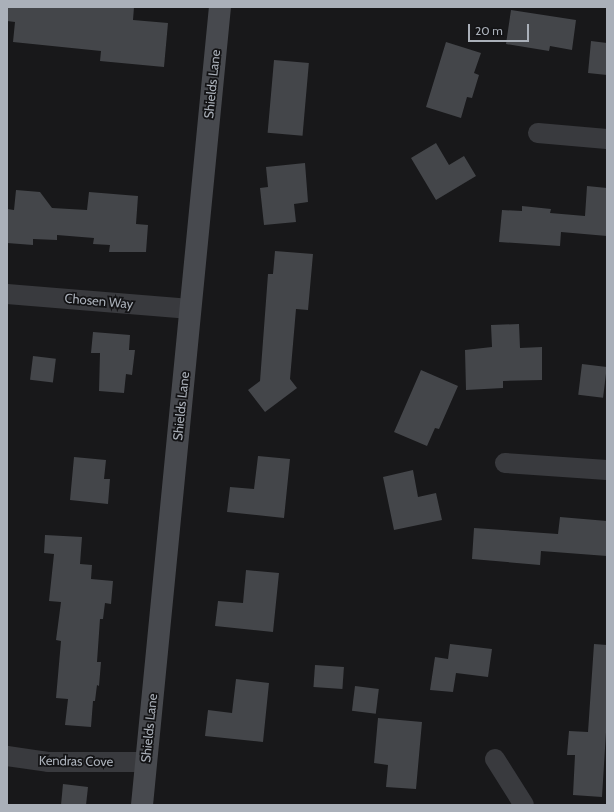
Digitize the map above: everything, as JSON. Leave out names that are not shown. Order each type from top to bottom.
[{"type":"main road","name":"Shields Lane","points":[[142,805],[220,7]]},
{"type":"street","points":[[538,133],[607,138]]},
{"type":"street","name":"Chosen Way","points":[[7,294],[190,309]]},
{"type":"street","points":[[505,463],[607,470]]},
{"type":"street","name":"Kendras Cove","points":[[7,756],[48,762],[146,762]]},
{"type":"street","points":[[495,759],[524,805]]},
{"type":"building","points":[[7,7],[134,7],[133,20],[168,23],[164,67],[100,61],[101,51],[13,42],[15,22],[7,21]]},
{"type":"building","points":[[511,10],[576,20],[572,50],[550,46],[549,51],[506,44]]},
{"type":"building","points":[[591,41],[607,43],[607,75],[588,73]]},
{"type":"building","points":[[446,42],[481,53],[474,73],[479,75],[472,98],[467,97],[461,118],[426,107]]},
{"type":"building","points":[[274,60],[309,63],[303,136],[268,133]]},
{"type":"building","points":[[436,143],[449,165],[464,156],[476,176],[436,200],[411,158]]},
{"type":"building","points":[[305,163],[308,202],[294,204],[296,222],[264,225],[260,188],[268,187],[266,167]]},
{"type":"building","points":[[587,186],[607,188],[607,236],[561,232],[560,246],[499,242],[502,210],[522,211],[522,206],[551,209],[550,213],[585,216]]},
{"type":"building","points":[[16,190],[40,192],[52,208],[87,210],[89,192],[138,196],[136,224],[148,225],[146,252],[109,252],[110,245],[93,244],[94,238],[57,235],[57,240],[33,239],[33,245],[7,243],[7,209],[14,210]]},
{"type":"building","points":[[275,251],[313,254],[308,310],[296,309],[290,379],[297,388],[265,412],[248,390],[260,381],[268,274],[273,274]]},
{"type":"building","points":[[519,324],[520,348],[542,347],[542,380],[503,381],[503,388],[466,390],[465,350],[492,347],[491,325]]},
{"type":"building","points":[[93,332],[130,335],[129,350],[135,350],[132,375],[126,374],[124,393],[99,391],[100,353],[91,353]]},
{"type":"building","points":[[33,356],[56,359],[53,383],[30,380]]},
{"type":"building","points":[[582,364],[607,367],[603,398],[578,395]]},
{"type":"building","points":[[421,370],[458,386],[439,429],[435,428],[427,446],[394,432]]},
{"type":"building","points":[[258,456],[290,459],[284,518],[227,512],[230,487],[254,489]]},
{"type":"building","points":[[74,457],[106,460],[104,479],[110,479],[108,504],[70,500]]},
{"type":"building","points":[[413,470],[418,497],[436,493],[442,520],[394,530],[383,477]]},
{"type":"building","points":[[560,517],[607,521],[607,556],[541,551],[540,565],[472,559],[474,528],[558,534]]},
{"type":"building","points":[[45,535],[82,537],[80,564],[92,565],[91,579],[113,581],[111,604],[105,603],[103,619],[100,619],[97,662],[101,662],[99,686],[97,685],[95,701],[93,701],[91,727],[65,725],[68,699],[56,698],[61,641],[56,640],[61,602],[49,601],[54,554],[44,553]]},
{"type":"building","points":[[246,570],[279,573],[273,632],[215,626],[218,601],[243,603]]},
{"type":"building","points":[[450,644],[492,649],[488,677],[456,673],[453,692],[430,690],[435,657],[448,659]]},
{"type":"building","points":[[594,644],[607,645],[607,716],[602,797],[573,795],[575,755],[567,755],[569,731],[588,732]]},
{"type":"building","points":[[315,665],[344,667],[342,689],[313,687]]},
{"type":"building","points":[[236,679],[269,683],[263,742],[205,736],[208,710],[232,713]]},
{"type":"building","points":[[355,686],[379,689],[376,714],[352,711]]},
{"type":"building","points":[[378,718],[422,722],[416,789],[386,787],[388,765],[374,763]]},
{"type":"building","points":[[63,784],[88,787],[86,805],[61,805]]}]
